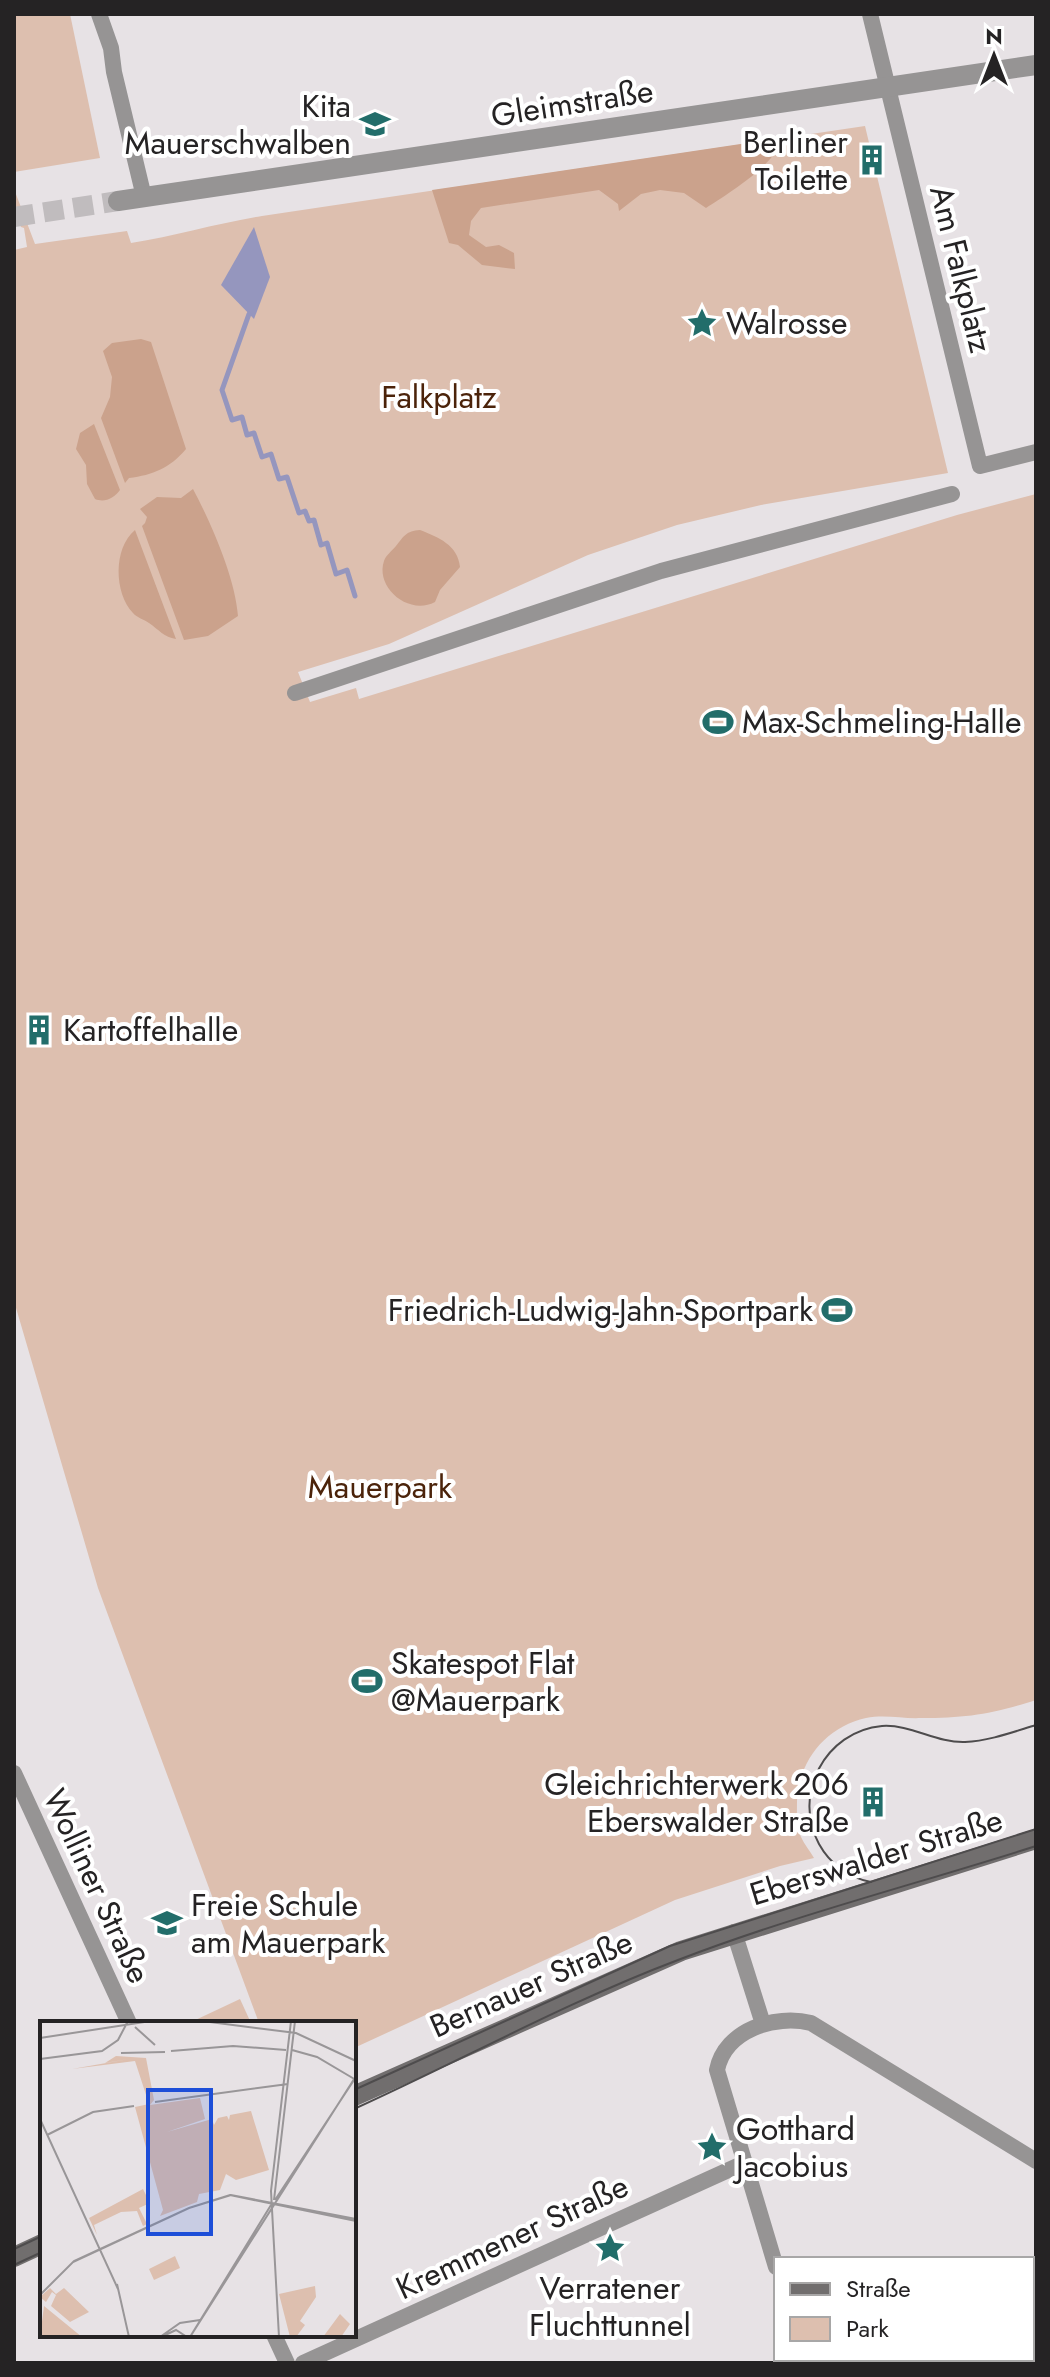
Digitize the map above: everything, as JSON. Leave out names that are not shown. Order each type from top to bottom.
[{"type":"main road","name":"Eberswalder Straße","points":[[734,1932],[1036,1839]]},
{"type":"main road","name":"Bernauer Straße","points":[[356,2095],[640,1968],[734,1932]]},
{"type":"main road","points":[[14,2257],[40,2245]]},
{"type":"street","points":[[99,14],[111,48],[144,197]]},
{"type":"street","name":"Am Falkplatz","points":[[870,14],[980,466],[1036,452]]},
{"type":"street","name":"Gleimstraße","points":[[118,201],[1036,65]]},
{"type":"street","points":[[295,693],[661,571],[952,494]]},
{"type":"street","name":"Wolliner Straße","points":[[14,1773],[128,2021]]},
{"type":"street","points":[[734,1932],[763,2024]]},
{"type":"street","points":[[774,2260],[717,2070],[720,2054],[729,2044],[763,2024],[797,2020],[811,2023],[1036,2161]]},
{"type":"street","name":"Kremmener Straße","points":[[303,2363],[744,2163]]},
{"type":"street","points":[[275,2337],[287,2363]]},
{"type":"green space","points":[[14,14],[70,14],[100,158],[14,172]]},
{"type":"green space","points":[[865,126],[948,473],[761,505],[677,525],[588,555],[389,644],[298,672],[310,702],[356,688],[359,699],[957,515],[1036,494],[1036,1700],[966,1716],[873,1717],[852,1722],[827,1737],[817,1748],[809,1759],[799,1786],[798,1828],[814,1858],[675,1900],[356,2047],[356,2021],[258,2021],[98,1588],[14,1301],[14,250],[27,247],[24,228],[14,210],[14,189],[35,244],[127,231],[131,243],[262,216]]},
{"type":"green space","points":[[240,1999],[250,2021],[193,2021]]},
{"type":"shaded area","points":[[781,138],[772,157],[762,167],[706,208],[684,193],[660,190],[641,194],[619,211],[618,204],[599,190],[481,208],[471,221],[469,235],[486,247],[499,245],[514,253],[515,269],[482,265],[458,245],[449,243],[432,190]]},
{"type":"shaded area","points":[[141,339],[151,342],[186,449],[167,466],[153,473],[129,478],[125,483],[101,418],[110,397],[112,377],[103,351],[112,343]]},
{"type":"shaded area","points":[[94,424],[120,490],[106,500],[95,499],[87,484],[86,465],[76,449],[80,433]]},
{"type":"shaded area","points":[[193,489],[227,568],[238,616],[208,636],[184,640],[142,526],[147,517],[140,509],[157,497],[181,498]]},
{"type":"shaded area","points":[[135,530],[176,639],[135,615],[122,594],[120,559],[128,538]]},
{"type":"shaded area","points":[[420,530],[451,547],[460,567],[440,590],[435,602],[414,605],[389,589],[382,571],[386,557],[403,537]]},
{"type":"water","points":[[254,227],[270,277],[254,319],[221,285]]},
{"type":"waterway","points":[[249,314],[222,390],[232,420],[242,417],[247,435],[254,433],[262,457],[271,454],[279,479],[287,477],[299,513],[305,511],[309,521],[314,520],[321,545],[327,543],[336,574],[347,570],[355,596]]},
{"type":"tunnel","points":[[14,217],[118,201]]},
{"type":"tram line","points":[[871,1882],[855,1877],[834,1864],[819,1844],[812,1825],[809,1806],[812,1786],[819,1768],[830,1753],[862,1730],[882,1726],[965,1742],[1036,1725]]},
{"type":"tram line","points":[[356,2089],[670,1946],[1036,1829]]},
{"type":"tram line","points":[[356,2108],[555,2013],[678,1960],[811,1914],[1036,1846]]},
{"type":"tram line","points":[[14,2249],[40,2237]]},
{"type":"tram line","points":[[14,2265],[40,2253]]},
{"type":"place","name":"Kita Mauerschwalben","points":[[375,124]]},
{"type":"place","name":"Berliner Toilette","points":[[872,160]]},
{"type":"place","name":"Walrosse","points":[[702,323]]},
{"type":"place","name":"Max-Schmeling-Halle","points":[[718,722]]},
{"type":"place","name":"Kartoffelhalle","points":[[39,1030]]},
{"type":"place","name":"Friedrich-Ludwig-Jahn-Sportpark","points":[[837,1310]]},
{"type":"place","name":"Skatespot Flat @Mauerpark","points":[[367,1681]]},
{"type":"place","name":"Gleichrichterwerk 206 Eberswalder Straße","points":[[873,1802]]},
{"type":"place","name":"Freie Schule am Mauerpark","points":[[167,1923]]},
{"type":"place","name":"Gotthard Jacobius","points":[[712,2147]]},
{"type":"place","name":"Verratener Fluchttunnel","points":[[610,2248]]},
{"type":"park label","name":"Falkplatz","points":[[439,397]]},
{"type":"park label","name":"Mauerpark","points":[[380,1487]]}]
